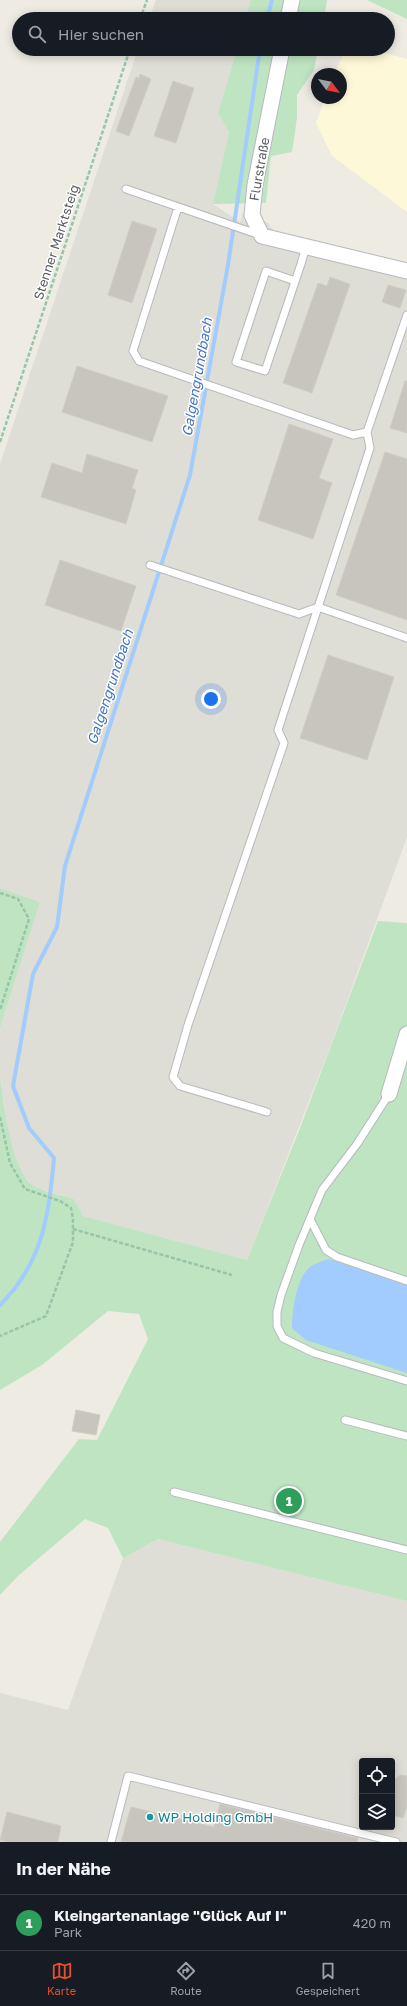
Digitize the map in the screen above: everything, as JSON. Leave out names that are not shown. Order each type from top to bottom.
[{"type":"street","points":[[289,12],[292,0]]},
{"type":"street","name":"Flurstraße","points":[[262,236],[252,215],[255,185],[281,56]]},
{"type":"street","points":[[262,236],[407,271]]},
{"type":"street","points":[[389,1094],[407,1034]]},
{"type":"lane","points":[[126,189],[262,236]]},
{"type":"lane","points":[[178,207],[133,351],[139,361],[353,435],[367,432]]},
{"type":"lane","points":[[295,281],[266,271],[236,362],[265,371],[295,281],[306,246]]},
{"type":"lane","points":[[267,1112],[180,1086],[173,1077],[188,1025],[284,743],[278,730],[370,448],[367,432],[407,315]]},
{"type":"lane","points":[[150,565],[299,614],[318,607],[407,638]]},
{"type":"lane","points":[[389,1094],[357,1144],[322,1190],[296,1252],[278,1306],[277,1326],[283,1338],[314,1353],[407,1381]]},
{"type":"lane","points":[[310,1219],[326,1250],[337,1257],[407,1281]]},
{"type":"lane","points":[[345,1420],[407,1436]]},
{"type":"lane","points":[[174,1492],[407,1550]]},
{"type":"lane","points":[[111,1842],[128,1776],[396,1842]]},
{"type":"path","points":[[143,12],[147,0]]},
{"type":"path","name":"Stenner Marktsteig","points":[[0,442],[128,56]]},
{"type":"path","points":[[0,893],[18,899],[29,919],[0,1010]]},
{"type":"path","points":[[0,1117],[10,1163],[25,1189],[56,1200],[71,1208],[73,1229],[73,1242],[46,1316],[0,1336]]},
{"type":"path","points":[[73,1229],[232,1275]]},
{"type":"shaded area","points":[[156,0],[251,0],[247,12],[152,12]]},
{"type":"shaded area","points":[[136,56],[235,56],[218,113],[229,132],[213,204],[240,222],[243,213],[268,223],[276,234],[407,266],[407,837],[332,1042],[247,1260],[83,1216],[74,1199],[34,1187],[20,1171],[9,1136],[0,1077],[0,1028],[40,902],[0,888],[0,464]]},
{"type":"shaded area","points":[[343,56],[395,56],[407,59],[407,212],[332,156],[316,123],[323,104],[347,104],[347,68],[337,68]]},
{"type":"shaded area","points":[[158,1539],[407,1601],[407,1842],[0,1842],[0,1693],[68,1710],[123,1558]]},
{"type":"green space","points":[[251,0],[327,0],[325,12],[247,12]]},
{"type":"green space","points":[[367,0],[407,0],[407,19]]},
{"type":"green space","points":[[235,56],[317,56],[314,68],[311,68],[311,74],[297,95],[297,118],[292,152],[271,156],[266,203],[213,204],[229,132],[218,113]]},
{"type":"green space","points":[[0,888],[40,902],[0,1028]]},
{"type":"green space","points":[[378,921],[407,923],[407,1601],[158,1539],[123,1558],[108,1528],[85,1519],[19,1575],[0,1595],[0,1542],[79,1439],[97,1440],[148,1339],[139,1314],[108,1311],[42,1365],[0,1390],[0,1077],[10,1137],[15,1154],[20,1168],[27,1180],[36,1187],[74,1199],[83,1216],[247,1260],[300,1128]]},
{"type":"water","points":[[329,1259],[407,1285],[407,1373],[306,1340],[292,1328],[294,1304],[298,1286],[302,1278],[311,1266]]},
{"type":"building","points":[[140,74],[151,79],[129,136],[116,131],[136,77],[139,78]]},
{"type":"building","points":[[173,81],[194,88],[176,143],[154,136]]},
{"type":"building","points":[[132,221],[157,229],[132,303],[108,295]]},
{"type":"building","points":[[330,277],[350,284],[312,393],[283,383],[318,283],[327,286]]},
{"type":"building","points":[[388,285],[406,290],[400,308],[382,302]]},
{"type":"building","points":[[77,366],[168,396],[152,442],[62,412]]},
{"type":"building","points":[[405,381],[407,381],[407,433],[390,428]]},
{"type":"building","points":[[289,424],[333,439],[319,478],[332,483],[313,539],[258,520]]},
{"type":"building","points":[[385,452],[407,459],[407,620],[336,595]]},
{"type":"building","points":[[87,454],[138,470],[132,488],[136,490],[126,524],[41,497],[52,463],[82,473]]},
{"type":"building","points":[[60,560],[136,586],[121,631],[45,605]]},
{"type":"building","points":[[328,655],[394,677],[367,760],[300,738]]},
{"type":"building","points":[[76,1410],[100,1415],[96,1435],[72,1431]]},
{"type":"building","points":[[400,1775],[407,1776],[407,1807],[403,1818],[395,1816],[395,1779]]},
{"type":"building","points":[[220,1804],[358,1838],[357,1842],[121,1842],[131,1807],[214,1827]]},
{"type":"building","points":[[7,1812],[61,1826],[58,1842],[7,1842],[0,1840]]},
{"type":"waterway","name":"Galgengrundbach","points":[[269,12],[272,0]]},
{"type":"waterway","name":"Galgengrundbach","points":[[0,1305],[26,1272],[35,1255],[46,1219],[52,1179],[54,1158],[29,1128],[13,1086],[33,974],[57,927],[65,866],[190,475],[228,265],[259,56]]},
{"type":"place","name":"Kleingartenanlage \"Glück Auf I\"","points":[[289,1501]]},
{"type":"place","name":"WP Holding GmbH","points":[[150,1817]]}]
